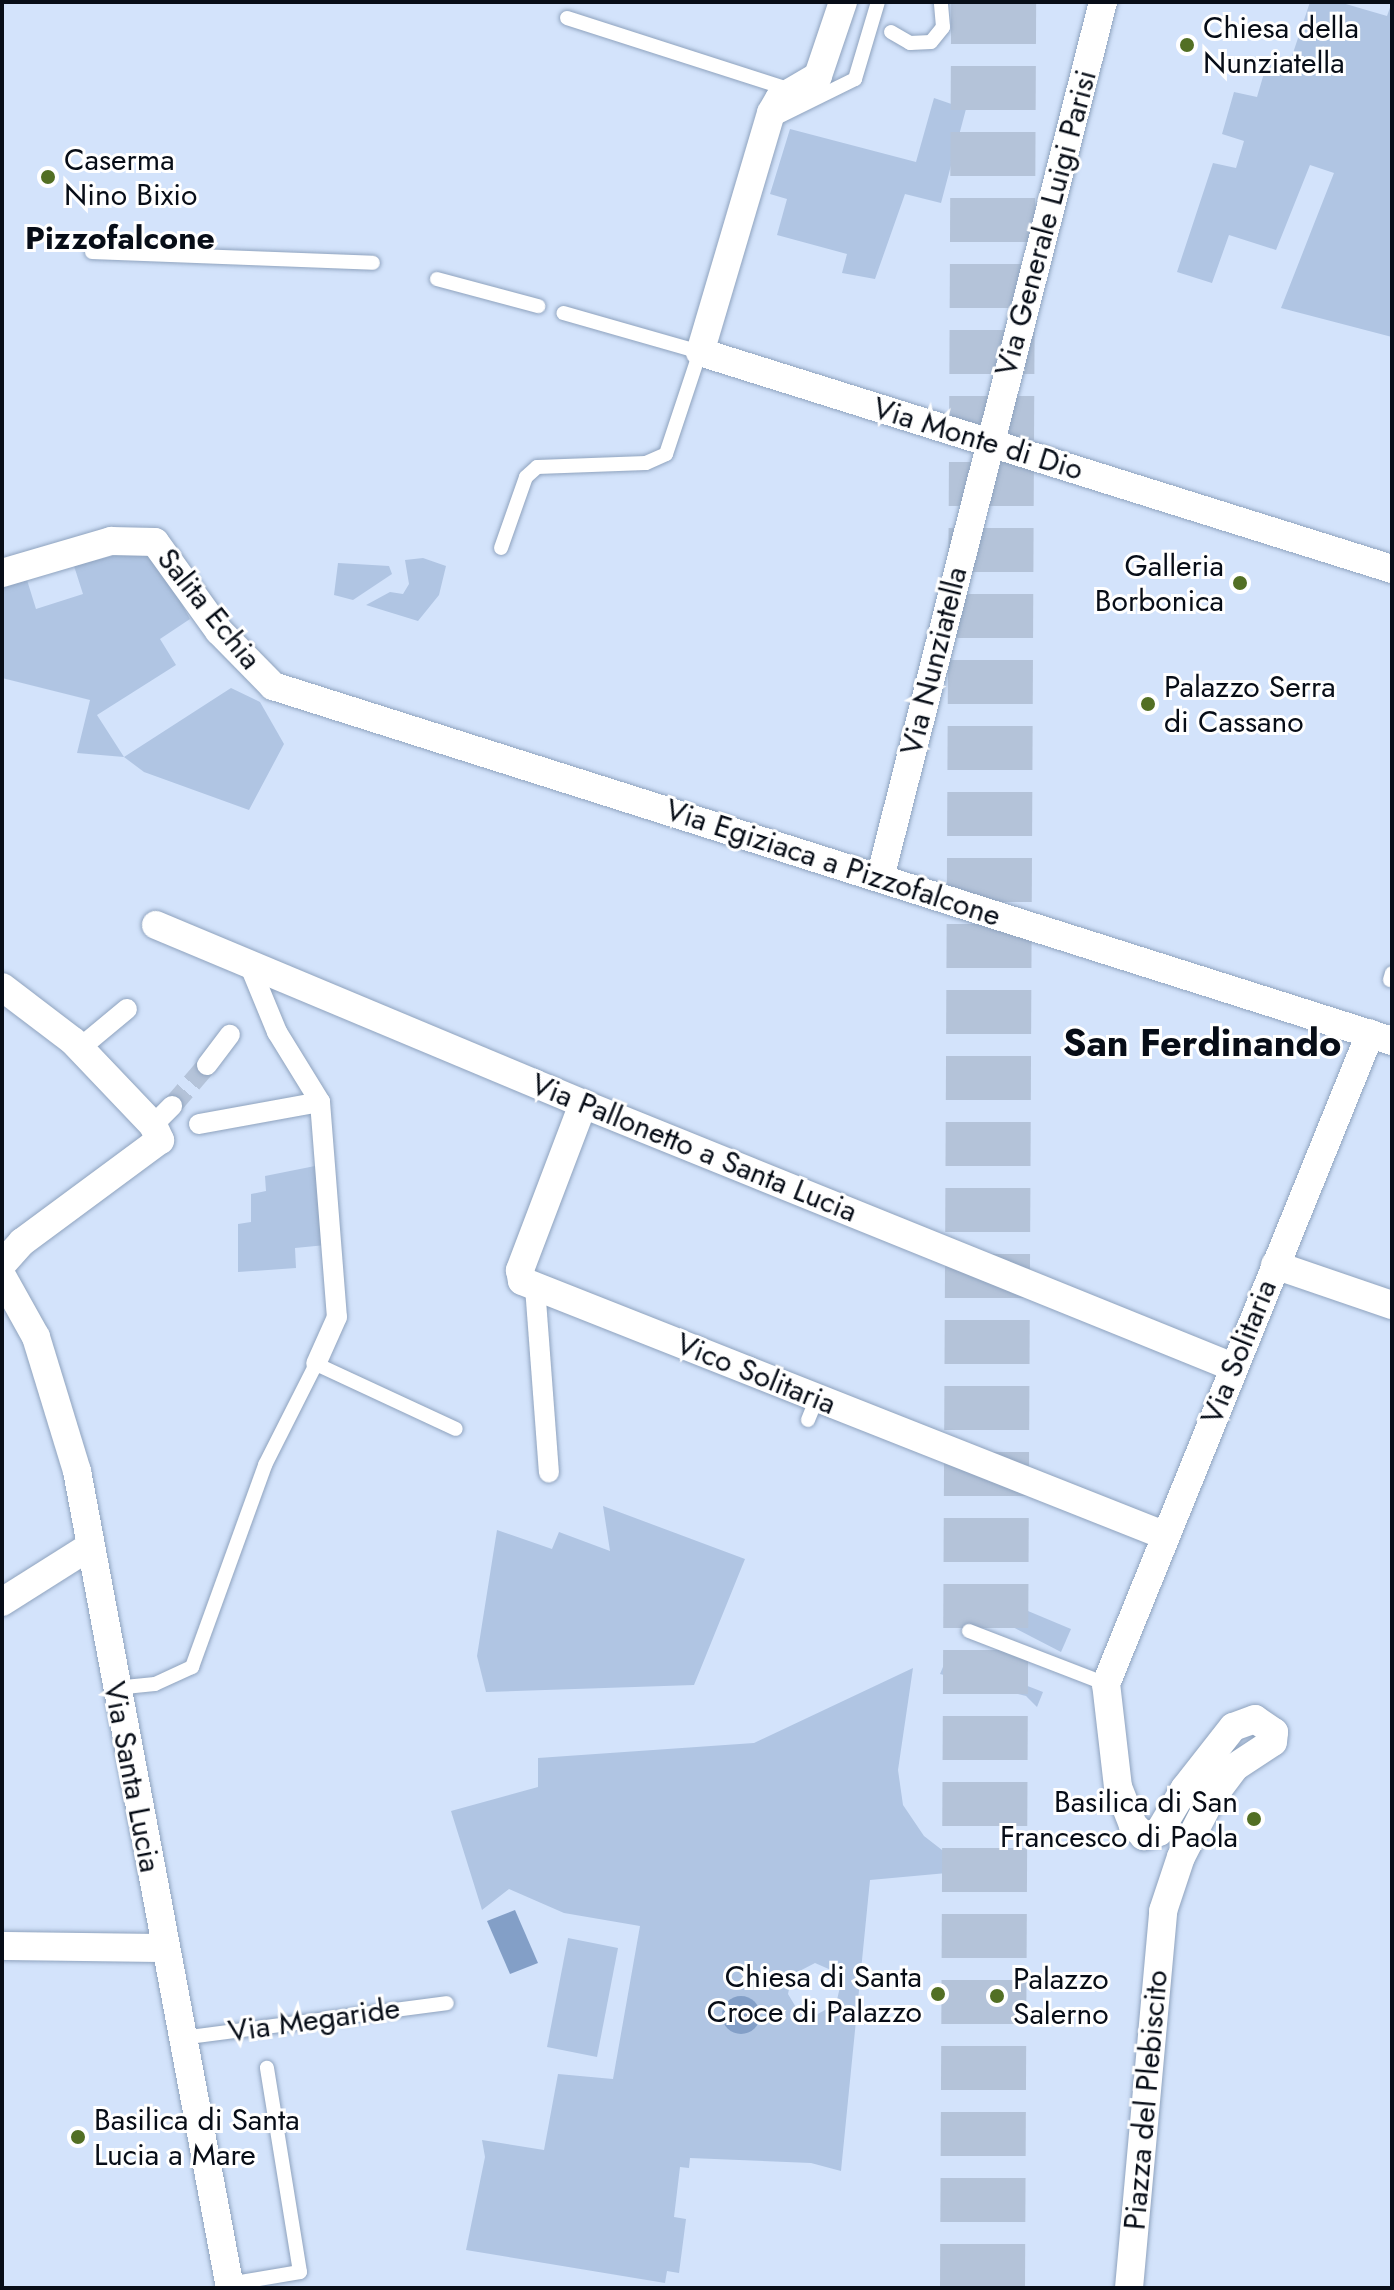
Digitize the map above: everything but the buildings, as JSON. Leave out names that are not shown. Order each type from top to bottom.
[{"type":"street","points":[[700,352],[774,105],[818,76],[843,2]]},
{"type":"street","name":"Via Generale Luigi Parisi","points":[[988,443],[1103,2]]},
{"type":"street","name":"Via Monte di Dio","points":[[700,352],[1392,569]]},
{"type":"street","name":"Via Nunziatella","points":[[880,878],[988,443]]},
{"type":"street","name":"Salita Echia","points":[[2,573],[111,541],[155,542],[219,631],[273,686]]},
{"type":"street","name":"Via Egiziaca a Pizzofalcone","points":[[273,686],[1379,1032]]},
{"type":"street","name":"Via Pallonetto a Santa Lucia","points":[[156,925],[583,1104],[1233,1367]]},
{"type":"street","points":[[249,964],[277,1032],[320,1102],[337,1317],[316,1364]]},
{"type":"street","points":[[2,987],[163,1116],[159,1144],[48,1222],[2,1264]]},
{"type":"street","points":[[80,1048],[127,1009]]},
{"type":"street","name":"Via Solitaria","points":[[1107,1678],[1275,1265],[1379,1032]]},
{"type":"street","points":[[207,1065],[230,1035]]},
{"type":"street","points":[[199,1124],[320,1102]]},
{"type":"street","points":[[549,1472],[535,1287],[522,1281],[520,1270],[583,1104]]},
{"type":"street","points":[[1275,1265],[1392,1305]]},
{"type":"street","name":"Via Santa Lucia","points":[[2,1276],[30,1324],[50,1376],[77,1471],[115,1688],[230,2286]]},
{"type":"street","name":"Vico Solitaria","points":[[535,1287],[812,1409],[1164,1535]]},
{"type":"street","points":[[2,1602],[89,1547]]},
{"type":"street","name":"Piazza del Plebiscito","points":[[1107,1678],[1118,1787],[1133,1825],[1144,1836],[1159,1832],[1185,1788],[1233,1727],[1255,1719],[1274,1732],[1273,1742],[1235,1767],[1211,1799],[1181,1857],[1163,1911],[1129,2288]]},
{"type":"street","points":[[2,1946],[164,1948]]},
{"type":"lane","points":[[768,122],[858,75],[878,2]]},
{"type":"lane","points":[[891,32],[924,44],[943,27],[941,2]]},
{"type":"lane","points":[[567,18],[794,91]]},
{"type":"lane","points":[[92,252],[373,263]]},
{"type":"lane","points":[[437,279],[538,306]]},
{"type":"lane","name":"Via Monte di Dio","points":[[563,313],[700,352]]},
{"type":"lane","points":[[501,548],[532,471],[551,464],[656,461],[666,454],[700,352]]},
{"type":"lane","points":[[115,1688],[155,1684],[192,1667],[265,1465],[316,1364],[456,1429]]},
{"type":"lane","points":[[969,1631],[1107,1678]]},
{"type":"lane","name":"Via Megaride","points":[[181,2038],[447,2003]]},
{"type":"lane","points":[[230,2286],[300,2272],[267,2068]]},
{"type":"shaded area","points":[[1310,2],[1339,2],[1387,16],[1392,2],[1392,337],[1281,308],[1334,173],[1310,165],[1276,250],[1229,235],[1212,283],[1177,272],[1213,163],[1236,168],[1244,141],[1222,134],[1234,92],[1257,97],[1267,63],[1288,68]]},
{"type":"shaded area","points":[[934,98],[966,109],[941,203],[905,194],[875,279],[842,273],[847,254],[777,235],[787,199],[770,194],[790,129],[916,162]]},
{"type":"shaded area","points":[[150,546],[190,619],[160,639],[176,665],[97,715],[124,757],[77,753],[90,700],[2,678],[2,588],[27,580],[36,609],[83,594],[74,566]]},
{"type":"shaded area","points":[[423,558],[446,566],[439,595],[418,621],[366,605],[390,592],[403,594],[409,584],[405,560]]},
{"type":"shaded area","points":[[338,563],[389,566],[392,574],[353,600],[334,595]]},
{"type":"shaded area","points":[[231,688],[260,702],[284,744],[249,810],[144,772],[124,757]]},
{"type":"shaded area","points":[[320,1165],[326,1245],[295,1248],[296,1268],[238,1272],[238,1224],[251,1222],[251,1194],[266,1191],[265,1176]]},
{"type":"shaded area","points":[[603,1506],[745,1559],[694,1685],[486,1692],[477,1656],[497,1530],[552,1549],[559,1532],[610,1551]]},
{"type":"shaded area","points":[[963,1584],[1071,1629],[1061,1652],[959,1598]]},
{"type":"shaded area","points":[[948,1655],[1043,1692],[1037,1707],[1026,1696],[940,1674]]},
{"type":"shaded area","points":[[913,1668],[898,1770],[903,1805],[924,1836],[969,1871],[870,1880],[841,2171],[811,2163],[690,2158],[689,2168],[680,2167],[674,2217],[686,2219],[679,2273],[667,2271],[665,2283],[466,2250],[485,2157],[482,2140],[544,2150],[558,2074],[613,2079],[640,1926],[564,1913],[509,1889],[482,1910],[451,1811],[538,1787],[538,1758],[754,1743]],"holes":[[[815,1963],[831,1970],[840,1987],[836,2004],[814,2016],[797,2009],[788,1994],[792,1975]]]},
{"type":"shaded area","points":[[515,1910],[538,1963],[510,1974],[487,1921]]},
{"type":"shaded area","points":[[568,1938],[618,1948],[597,2057],[547,2047]]},
{"type":"shaded area","points":[[741,1996],[754,2002],[760,2015],[754,2028],[741,2034],[728,2028],[722,2015],[728,2002]]},
{"type":"tunnel","points":[[962,2288],[973,2]]},
{"type":"tunnel","points":[[1003,2288],[1014,2]]},
{"type":"tunnel","points":[[172,1106],[207,1065]]},
{"type":"place","name":"Chiesa della Nunziatella","points":[[1187,45]]},
{"type":"place","name":"Caserma Nino Bixio","points":[[48,177]]},
{"type":"place","name":"Galleria Borbonica","points":[[1240,583]]},
{"type":"place","name":"Palazzo Serra di Cassano","points":[[1148,704]]},
{"type":"place","name":"Basilica di San Francesco di Paola","points":[[1254,1819]]},
{"type":"place","name":"Chiesa di Santa Croce di Palazzo","points":[[938,1994]]},
{"type":"place","name":"Palazzo Salerno","points":[[997,1996]]},
{"type":"place","name":"Basilica di Santa Lucia a Mare","points":[[78,2137]]},
{"type":"district","name":"Pizzofalcone","points":[[120,238]]},
{"type":"district","name":"San Ferdinando","points":[[1202,1043]]}]
